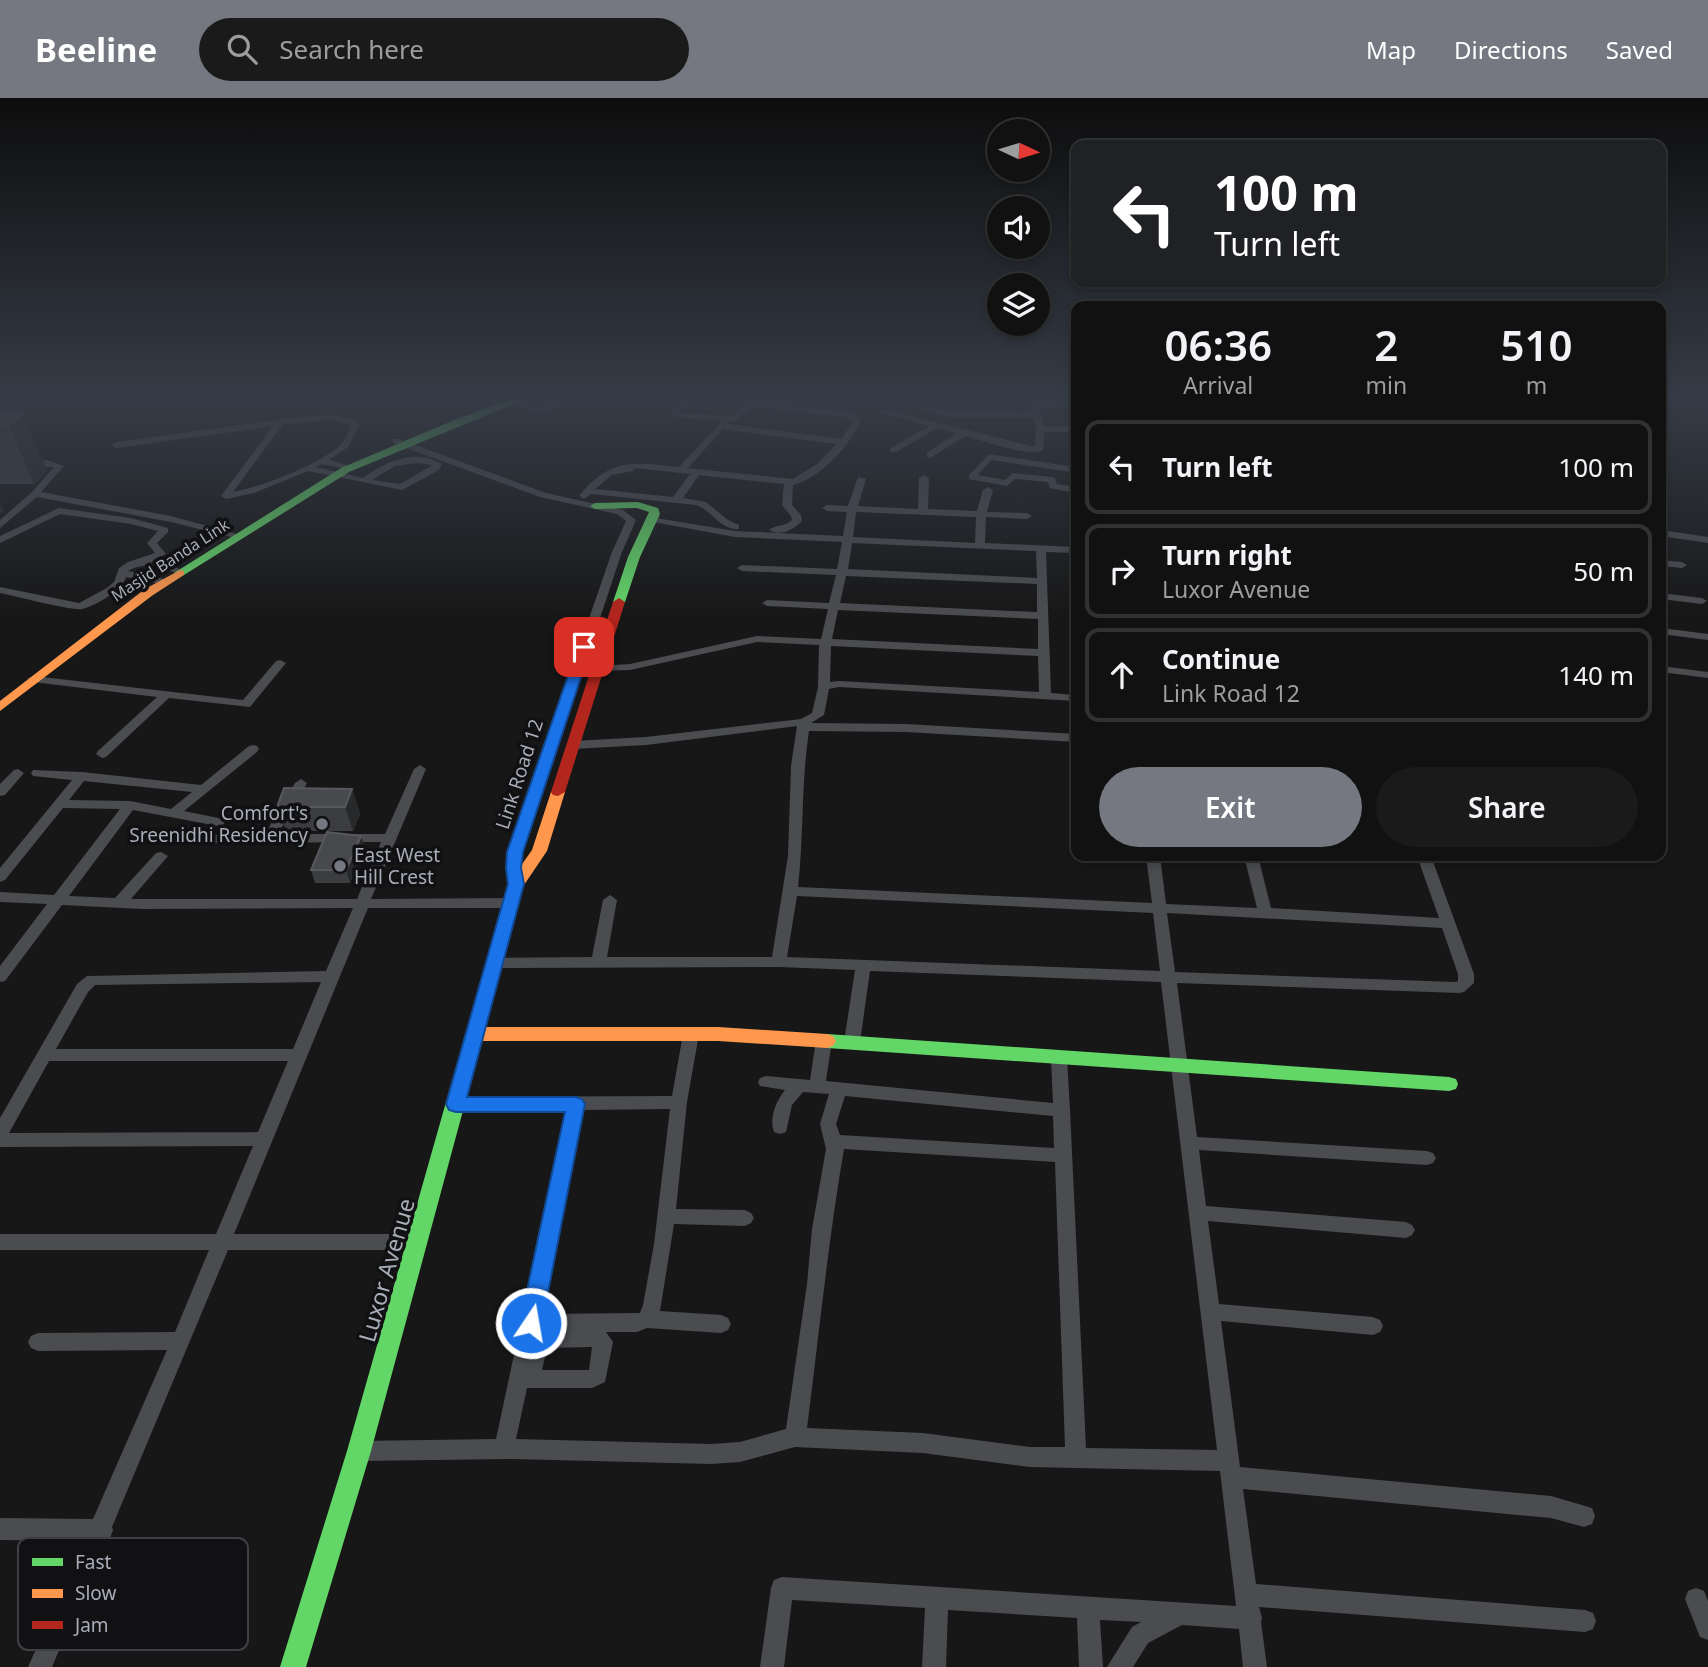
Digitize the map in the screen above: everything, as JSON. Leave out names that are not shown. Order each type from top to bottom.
[{"type":"street","points":[[0,525],[35,495],[55,471]]},
{"type":"street","points":[[244,471],[226,496],[244,493],[298,471]]},
{"type":"street","name":"Masjid Banda Link","points":[[0,707],[33,679],[165,582],[343,471]]},
{"type":"street","points":[[344,471],[366,480],[402,487],[430,471]]},
{"type":"street","points":[[366,480],[381,471]]},
{"type":"street","name":"Link Road 12","points":[[478,471],[544,495],[627,514],[631,520],[617,552],[515,852],[513,868],[516,884]]},
{"type":"street","points":[[578,503],[605,474],[612,471]]},
{"type":"street","points":[[650,471],[657,472]]},
{"type":"street","points":[[687,471],[789,483],[806,477],[812,471]]},
{"type":"street","points":[[976,471],[972,477],[1004,483],[1019,475],[1052,480],[1054,487],[1071,489]]},
{"type":"street","points":[[674,500],[695,473]]},
{"type":"street","points":[[923,512],[924,478]]},
{"type":"street","points":[[779,962],[791,891],[797,766],[804,725],[818,715],[824,687],[825,644],[842,572],[852,509],[861,479]]},
{"type":"street","points":[[588,491],[702,503],[725,524],[764,530],[793,526],[797,517],[787,505],[789,483]]},
{"type":"street","points":[[980,546],[981,515],[988,490]]},
{"type":"street","points":[[35,495],[171,519],[239,536]]},
{"type":"street","name":"Link Road 12","points":[[595,506],[647,507],[654,510],[653,519]]},
{"type":"street","points":[[827,508],[1027,516]]},
{"type":"street","points":[[0,540],[50,515],[68,511],[163,528],[165,532],[152,543],[161,554],[132,564],[122,573],[119,583],[111,590],[80,606],[0,590]]},
{"type":"street","points":[[698,525],[716,517]]},
{"type":"street","points":[[516,884],[539,851],[634,557],[653,519],[698,525],[735,534],[1071,550]]},
{"type":"street","points":[[713,529],[725,524]]},
{"type":"street","points":[[1666,534],[1708,540]]},
{"type":"street","points":[[1041,548],[1045,696]]},
{"type":"street","points":[[144,560],[181,571]]},
{"type":"street","points":[[1666,563],[1682,565]]},
{"type":"street","points":[[743,568],[1042,581]]},
{"type":"street","points":[[122,573],[165,582]]},
{"type":"street","points":[[1666,597],[1702,601]]},
{"type":"street","points":[[766,603],[1044,616]]},
{"type":"street","points":[[1666,632],[1708,637]]},
{"type":"street","points":[[598,669],[630,667],[757,639],[1043,653]]},
{"type":"street","points":[[180,689],[232,698],[246,704],[280,663]]},
{"type":"street","points":[[1666,670],[1708,675]]},
{"type":"street","points":[[33,679],[166,695],[232,698]]},
{"type":"street","points":[[824,687],[839,684],[1071,698]]},
{"type":"street","points":[[102,754],[166,695]]},
{"type":"street","points":[[573,745],[657,740],[804,725],[957,729],[1071,738]]},
{"type":"street","points":[[175,813],[253,749]]},
{"type":"street","points":[[98,1538],[331,975],[364,905],[388,838],[420,769]]},
{"type":"street","points":[[0,792],[18,773]]},
{"type":"street","points":[[37,773],[205,789]]},
{"type":"street","points":[[0,877],[82,776]]},
{"type":"street","points":[[269,839],[301,783]]},
{"type":"street","points":[[58,804],[130,805],[218,822]]},
{"type":"street","points":[[0,977],[130,805]]},
{"type":"street","points":[[211,839],[388,838]]},
{"type":"street","points":[[119,903],[161,856]]},
{"type":"street","points":[[1154,861],[1229,1469],[1251,1618],[1255,1667]]},
{"type":"street","points":[[1252,861],[1265,913]]},
{"type":"street","points":[[494,963],[779,962],[1459,988],[1466,983],[1466,974],[1426,861]]},
{"type":"street","name":"Luxor Avenue","points":[[293,1667],[359,1451],[516,884]]},
{"type":"street","points":[[791,891],[1449,923]]},
{"type":"street","points":[[0,897],[119,903],[511,903]]},
{"type":"street","points":[[599,962],[610,900]]},
{"type":"street","points":[[852,1042],[863,966]]},
{"type":"street","points":[[0,1133],[82,988],[92,980],[331,975]]},
{"type":"street","points":[[474,1034],[691,1034],[824,1040],[1449,1084]]},
{"type":"street","points":[[647,1319],[653,1305],[691,1034]]},
{"type":"street","points":[[817,1087],[824,1040]]},
{"type":"street","points":[[45,1055],[299,1055]]},
{"type":"street","points":[[1059,1058],[1076,1458]]},
{"type":"street","points":[[766,1082],[1062,1110]]},
{"type":"street","points":[[780,1127],[783,1103],[799,1085]]},
{"type":"street","points":[[794,1437],[834,1142],[828,1124],[839,1089]]},
{"type":"street","points":[[456,1104],[680,1102]]},
{"type":"street","points":[[504,1450],[524,1379],[576,1104]]},
{"type":"street","points":[[0,1140],[264,1139]]},
{"type":"street","points":[[834,1142],[1064,1156]]},
{"type":"street","points":[[1189,1143],[1427,1158]]},
{"type":"street","points":[[1199,1213],[1406,1230]]},
{"type":"street","points":[[665,1216],[745,1218]]},
{"type":"street","points":[[0,1242],[418,1242]]},
{"type":"street","points":[[1211,1312],[1373,1326]]},
{"type":"street","points":[[532,1334],[637,1323],[647,1319],[721,1324]]},
{"type":"street","points":[[524,1379],[592,1379],[598,1375],[603,1342],[599,1338],[532,1334]]},
{"type":"street","points":[[38,1342],[181,1341]]},
{"type":"street","points":[[359,1451],[504,1450],[711,1454],[740,1452],[794,1437],[923,1443],[1030,1457],[1229,1469],[1551,1507],[1584,1516]]},
{"type":"street","points":[[0,1529],[102,1530]]},
{"type":"street","points":[[772,1667],[782,1588],[1251,1618]]},
{"type":"street","points":[[1247,1595],[1585,1620]]},
{"type":"street","points":[[934,1667],[937,1598]]},
{"type":"street","points":[[1696,1599],[1708,1629]]},
{"type":"street","points":[[1088,1609],[1091,1667]]},
{"type":"street","points":[[1119,1667],[1140,1634],[1179,1614]]},
{"type":"street","points":[[40,1667],[48,1650]]},
{"type":"building","points":[[284,788],[352,789],[345,807],[277,807]]},
{"type":"building","points":[[327,832],[361,836],[346,870],[311,870]]},
{"type":"traffic: fast","points":[[180,573],[343,471]]},
{"type":"traffic: fast","points":[[595,506],[638,505],[654,510],[655,514],[634,557],[619,602]]},
{"type":"traffic: fast","points":[[293,1667],[359,1451],[482,1007]]},
{"type":"traffic: fast","points":[[827,1041],[1449,1084]]},
{"type":"traffic: slow","points":[[0,707],[149,592],[180,573]]},
{"type":"traffic: slow","points":[[482,1007],[516,884],[539,851],[558,792]]},
{"type":"traffic: slow","points":[[474,1034],[718,1034],[827,1041]]},
{"type":"traffic: jam","points":[[558,792],[619,602]]},
{"type":"place","name":"Comfort's Sreenidhi Residency","points":[[322,824]]},
{"type":"place","name":"East West Hill Crest","points":[[340,866]]},
{"type":"route","points":[[531,1323],[576,1104],[456,1104],[516,884],[513,868],[515,852],[584,647]]}]
